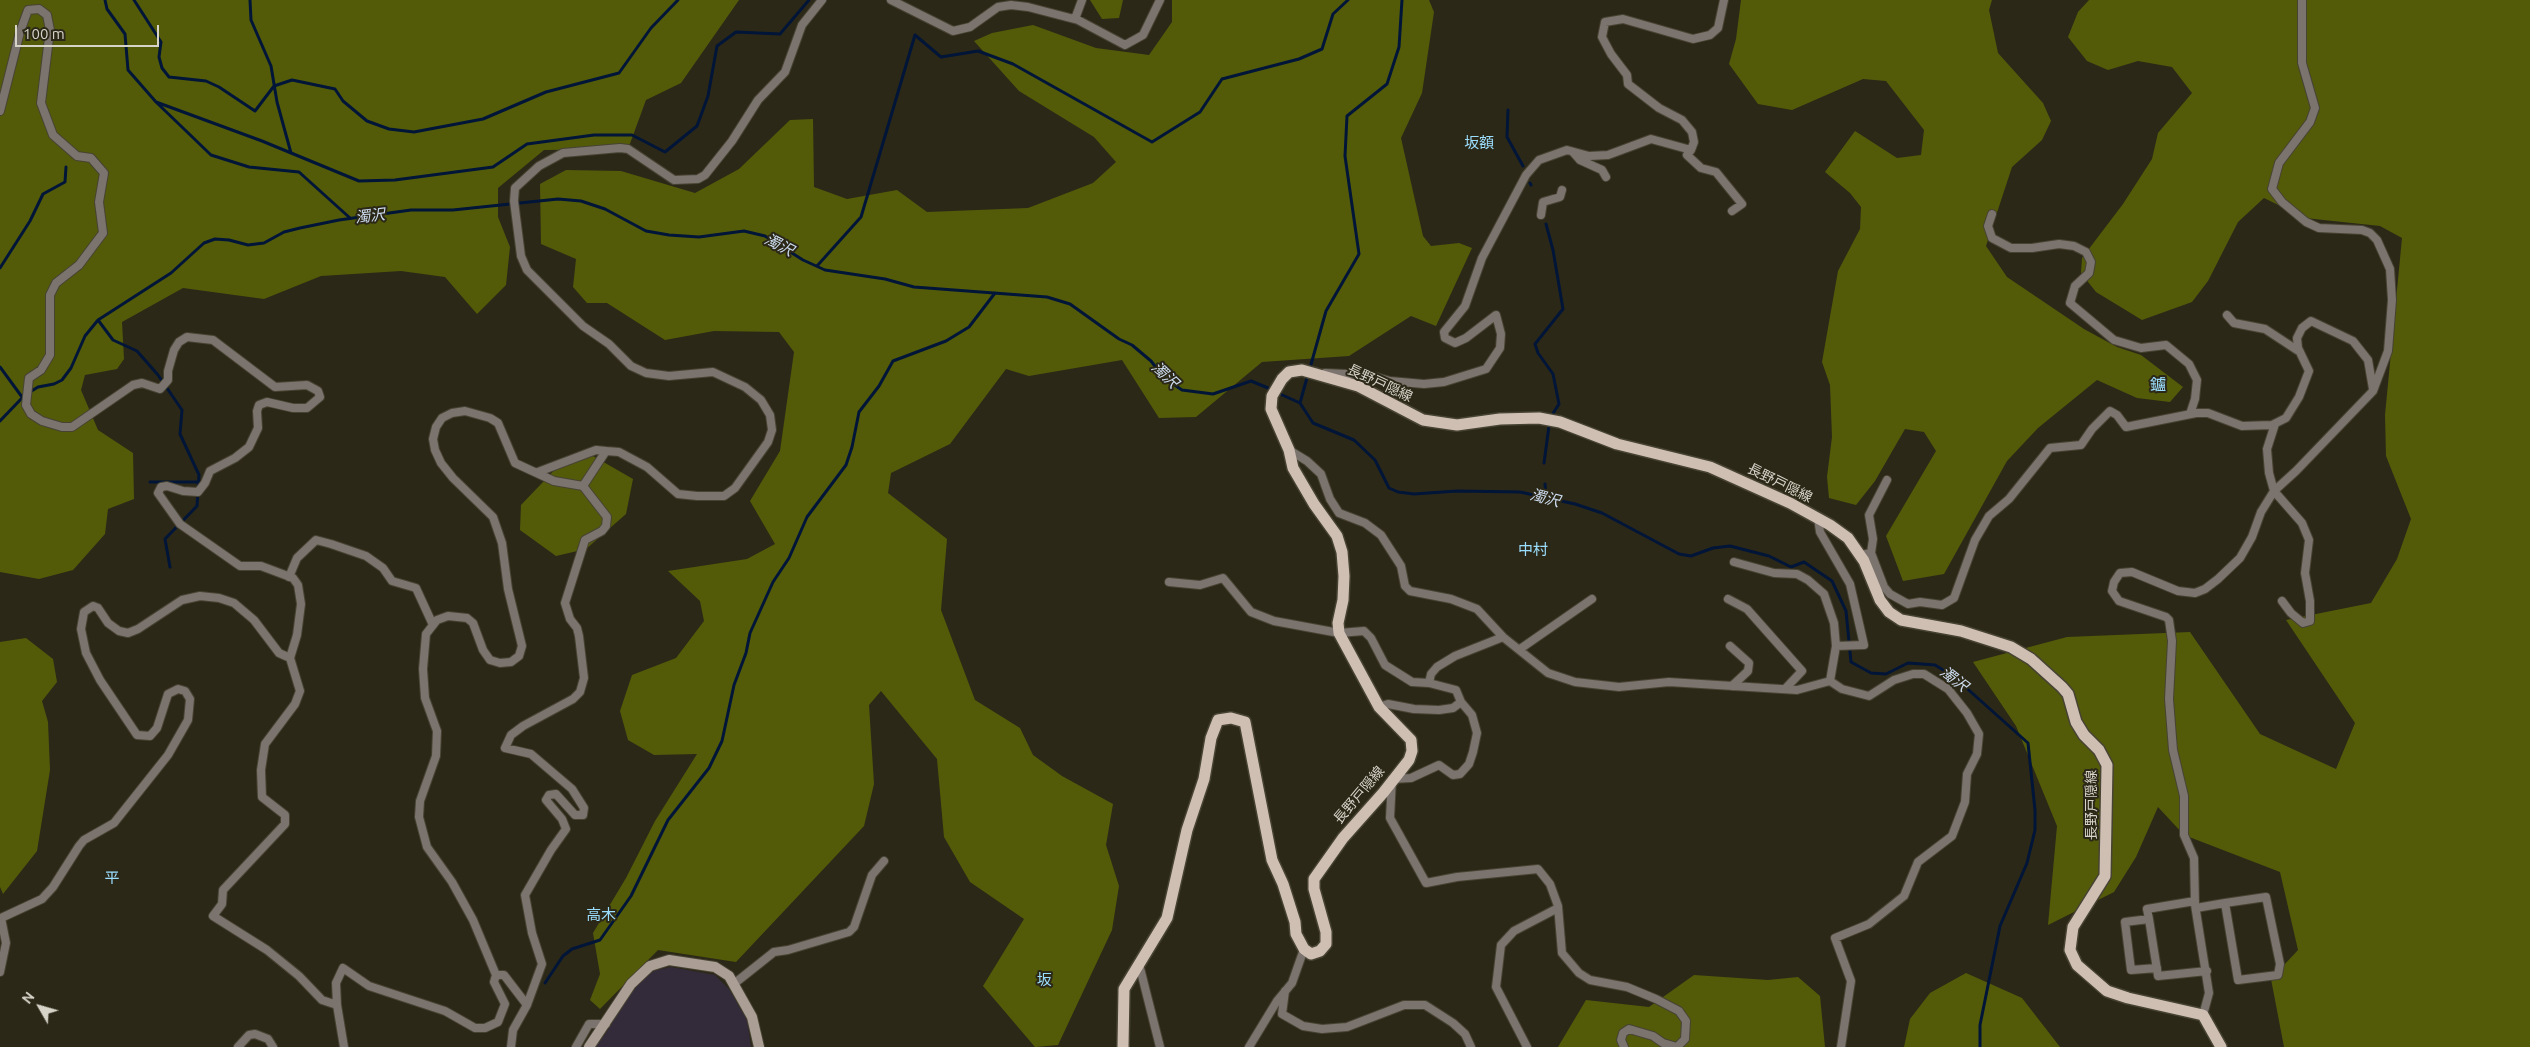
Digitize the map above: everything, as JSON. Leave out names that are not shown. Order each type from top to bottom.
[{"type":"main road","name":"長野戸隠線","points":[[1304,949],[1311,954],[1320,951],[1326,944],[1326,932],[1314,889],[1314,879],[1343,838],[1409,760],[1412,746],[1411,740],[1379,706],[1339,633],[1338,623],[1343,600],[1344,576],[1340,544],[1337,536],[1304,488],[1294,468],[1289,450],[1271,409],[1272,396],[1282,379],[1289,372],[1302,370],[1318,373],[1358,386],[1423,420],[1457,425],[1500,419],[1539,418],[1560,422],[1601,440],[1710,467],[1818,518],[1848,538],[1866,554],[1880,600],[1889,612],[1901,620],[1961,631],[2011,647],[2031,659],[2068,694],[2076,722],[2084,735],[2099,750],[2107,765],[2105,876],[2073,928],[2070,950],[2077,965],[2107,991],[2128,998],[2203,1015]]},
{"type":"main road","points":[[1123,1047],[1124,989],[1167,918],[1187,830],[1204,779],[1211,738],[1218,720],[1231,718],[1245,722],[1272,860],[1282,884],[1296,934],[1304,949]]},
{"type":"main road","points":[[588,1047],[606,1024],[631,984],[650,966],[669,960],[715,967],[729,976],[735,983],[752,1017],[759,1047]]},
{"type":"main road","points":[[2203,1015],[2221,1047]]},
{"type":"street","points":[[538,472],[596,450],[619,452],[647,467],[678,494],[724,496],[735,488],[768,442],[772,430],[770,415],[761,400],[744,387],[714,372],[669,376],[646,373],[631,366],[609,344],[583,326],[527,270],[521,256],[514,202],[515,188],[539,166],[563,153],[620,148],[628,148],[674,180],[698,179],[705,174],[732,141],[758,100],[785,72],[802,26],[822,0]]},
{"type":"street","points":[[891,0],[953,31],[970,27],[998,7],[1011,5],[1028,7],[1075,19],[1119,42],[1129,44],[1143,35],[1160,0]]},
{"type":"street","points":[[1075,19],[1082,0]]},
{"type":"street","points":[[1724,0],[1718,28],[1710,35],[1693,38],[1673,34],[1623,18],[1605,22],[1602,37],[1611,54],[1627,75],[1628,84],[1659,108],[1682,120],[1692,132],[1694,142],[1687,156],[1701,168],[1716,172],[1742,204],[1732,211]]},
{"type":"street","points":[[2203,1015],[2209,993],[2196,904],[2194,858],[2184,835],[2184,796],[2173,750],[2170,699],[2172,641],[2169,620],[2166,617],[2119,601],[2112,591],[2114,582],[2120,573],[2132,572],[2178,591],[2195,592],[2204,589],[2240,558],[2252,537],[2261,512],[2274,491],[2296,471],[2373,391],[2388,351],[2392,300],[2390,269],[2386,256],[2370,233],[2362,230],[2319,228],[2306,222],[2282,202],[2272,189],[2279,163],[2310,122],[2315,108],[2302,63],[2302,0]]},
{"type":"street","points":[[0,112],[28,10],[39,9],[47,16],[50,30],[41,102],[54,135],[77,156],[91,158],[104,173],[99,202],[104,233],[79,265],[56,283],[50,296],[50,355],[40,370],[29,378],[26,406],[31,414],[42,421],[72,427],[133,385],[142,383],[160,389],[166,385],[174,350],[179,342],[187,337],[213,340],[275,387],[307,385],[318,391],[320,396],[307,408],[292,408],[267,402],[259,405],[258,428],[248,447],[235,458],[210,471],[205,483],[198,492],[183,491],[167,486],[161,488],[158,492],[180,524],[240,566],[261,566],[293,578],[298,585],[301,604],[297,635],[290,658],[300,691],[295,704],[265,744],[261,770],[262,797],[285,815],[286,824],[223,890],[222,904],[213,916],[267,950],[299,976],[322,1000],[337,1005]]},
{"type":"street","points":[[1318,373],[1369,376],[1390,381],[1424,384],[1444,382],[1486,369],[1500,348],[1501,334],[1496,315],[1466,338],[1454,343],[1445,338],[1444,332],[1465,306],[1482,258],[1526,176],[1539,160],[1567,150],[1589,156],[1608,155],[1651,139],[1691,150]]},
{"type":"street","points":[[1572,151],[1580,160],[1602,170],[1606,177]]},
{"type":"street","points":[[1541,215],[1544,202],[1560,197],[1562,190]]},
{"type":"street","points":[[1992,214],[1988,226],[1992,238],[2011,248],[2032,248],[2059,244],[2074,246],[2086,252],[2091,262],[2089,273],[2075,286],[2070,303],[2114,340],[2141,348],[2166,345],[2189,364],[2197,380],[2195,399],[2190,414]]},
{"type":"street","points":[[2227,315],[2234,323],[2265,329],[2300,352]]},
{"type":"street","points":[[1887,480],[1869,515],[1873,539],[1866,554],[1884,587],[1890,594],[1908,604],[1920,602],[1942,605],[1954,598],[1981,526],[1989,516],[2010,500],[2050,448],[2081,445],[2092,429],[2110,411],[2117,415],[2126,427],[2190,414],[2208,413],[2242,426],[2275,424],[2286,418],[2299,397],[2310,371],[2300,352],[2297,338],[2302,328],[2311,321],[2353,341],[2368,360],[2373,391]]},
{"type":"street","points":[[344,1047],[337,1005],[336,983],[343,968],[369,986],[445,1011],[475,1028],[485,1028],[498,1022],[505,1004],[494,982],[496,975],[473,920],[452,882],[427,847],[419,817],[420,801],[436,756],[437,731],[425,698],[423,669],[426,634],[437,620],[448,616],[467,618],[473,623],[483,650],[490,660],[500,663],[510,662],[519,656],[522,646],[508,589],[502,543],[493,517],[440,463],[433,439],[442,418],[452,413],[465,411],[490,418],[498,423],[516,463],[554,481],[583,486],[607,517],[606,526],[602,531],[584,540],[565,603],[570,619],[577,628],[584,678],[580,692],[573,699],[510,735],[505,748],[531,754],[572,789],[584,808],[583,814],[575,815],[556,794],[549,795],[546,800],[562,819],[566,829],[525,894],[532,933],[542,964],[527,1005],[513,1030],[511,1047]]},
{"type":"street","points":[[2275,424],[2267,448],[2274,491],[2302,524],[2309,540],[2305,573],[2310,621],[2303,623],[2291,613],[2282,601]]},
{"type":"street","points":[[1289,450],[1321,474],[1334,506],[1339,513],[1365,523],[1381,535],[1401,566],[1405,586],[1410,591],[1451,599],[1477,609],[1503,637],[1548,672],[1575,682],[1619,687],[1669,682],[1797,690],[1830,681],[1842,689],[1869,696],[1894,680],[1913,674],[1924,674],[1948,689],[1967,713],[1979,734],[1977,754],[1967,774],[1965,802],[1952,836],[1918,862],[1904,896],[1869,924],[1835,938],[1851,981],[1841,1047]]},
{"type":"street","points":[[583,486],[606,451]]},
{"type":"street","points":[[1818,518],[1820,532],[1835,555],[1852,590],[1864,646],[1840,646]]},
{"type":"street","points":[[289,577],[297,558],[316,540],[331,544],[366,556],[383,568],[392,581],[416,588],[434,625]]},
{"type":"street","points":[[1734,562],[1774,573],[1798,574],[1824,594],[1840,646],[1830,681]]},
{"type":"street","points":[[1169,582],[1200,585],[1223,578],[1251,612],[1274,621],[1339,633],[1364,631],[1371,638],[1385,665],[1412,682],[1429,682],[1456,690],[1461,702],[1472,715],[1477,733],[1469,764],[1460,774],[1453,775],[1440,765],[1411,778],[1392,779],[1390,818],[1426,883],[1500,871],[1538,869],[1550,884],[1558,908],[1562,953],[1579,973],[1590,980],[1627,987],[1656,998],[1679,1010],[1686,1021],[1686,1039],[1677,1047],[1663,1043],[1653,1036],[1629,1029],[1623,1033],[1621,1040],[1624,1047]]},
{"type":"street","points":[[0,972],[6,943],[2,918],[42,899],[53,887],[78,846],[84,840],[114,823],[168,755],[188,720],[190,698],[185,691],[178,689],[168,694],[157,728],[150,736],[137,735],[100,680],[86,653],[82,629],[84,612],[93,606],[98,608],[108,623],[119,631],[128,633],[138,629],[182,600],[200,596],[219,598],[234,603],[254,620],[279,653],[290,658]]},
{"type":"street","points":[[1520,650],[1592,599]]},
{"type":"street","points":[[1728,599],[1746,609],[1802,671],[1785,689]]},
{"type":"street","points":[[1429,682],[1437,667],[1480,645],[1503,637]]},
{"type":"street","points":[[1730,646],[1748,663],[1748,671],[1732,686]]},
{"type":"street","points":[[1379,706],[1388,704],[1414,709],[1439,710],[1452,708],[1461,702]]},
{"type":"street","points":[[735,983],[774,952],[788,950],[849,932],[854,928],[872,875],[884,861]]},
{"type":"street","points":[[2206,971],[2158,976],[2147,909],[2225,903],[2266,897],[2280,964],[2278,975],[2238,980],[2225,903]]},
{"type":"street","points":[[1526,1047],[1496,987],[1501,945],[1514,931],[1558,908]]},
{"type":"street","points":[[2149,918],[2125,922],[2131,970],[2157,968]]},
{"type":"street","points":[[1249,1047],[1292,983],[1304,949]]},
{"type":"street","points":[[1139,964],[1160,1047]]},
{"type":"street","points":[[496,975],[504,975],[527,1005]]},
{"type":"street","points":[[1285,991],[1282,1014],[1302,1026],[1322,1029],[1347,1027],[1404,1005],[1425,1005],[1453,1022],[1465,1034],[1471,1047]]},
{"type":"street","points":[[576,1047],[589,1024],[606,1024]]},
{"type":"street","points":[[238,1047],[249,1035],[255,1034],[268,1039],[273,1047]]},
{"type":"shaded area","points":[[671,967],[715,975],[729,989],[747,1020],[751,1047],[595,1047],[606,1033],[637,982],[652,971]]},
{"type":"green space","points":[[0,0],[739,0],[681,83],[646,100],[628,149],[544,150],[498,188],[498,217],[510,247],[506,285],[477,314],[445,277],[401,271],[321,276],[264,299],[183,288],[122,322],[124,359],[117,369],[85,375],[81,390],[98,430],[133,453],[134,499],[108,509],[105,534],[73,570],[39,579],[0,572]]},
{"type":"green space","points":[[1090,0],[1123,0],[1119,18],[1102,19]]},
{"type":"green space","points":[[1172,0],[1429,0],[1434,12],[1422,93],[1401,138],[1423,236],[1431,246],[1459,243],[1472,248],[1436,326],[1411,316],[1349,356],[1262,362],[1196,417],[1159,418],[1122,360],[1029,376],[1006,369],[950,444],[891,473],[888,493],[947,539],[941,610],[975,700],[1020,728],[1033,755],[1062,776],[1113,804],[1106,845],[1119,886],[1112,930],[1058,1045],[1035,1047],[983,986],[1024,919],[970,882],[944,837],[937,759],[881,691],[869,705],[874,784],[864,826],[736,962],[658,950],[600,1009],[590,1000],[600,974],[593,933],[626,878],[655,821],[697,754],[654,755],[628,740],[620,711],[632,675],[676,658],[704,621],[700,601],[668,571],[747,559],[775,544],[750,501],[780,451],[794,352],[779,332],[714,331],[665,340],[607,303],[587,303],[573,287],[576,259],[541,244],[540,184],[566,170],[621,171],[695,193],[739,169],[790,120],[813,119],[814,187],[847,199],[897,190],[927,212],[1028,208],[1093,183],[1116,162],[1094,137],[1019,91],[974,41],[992,33],[1033,25],[1096,48],[1149,55],[1172,22]]},
{"type":"green space","points":[[1741,0],[1992,0],[1989,10],[1998,53],[2043,103],[2051,121],[2042,140],[2012,167],[1986,246],[2007,277],[2084,329],[2117,347],[2141,355],[2183,387],[2170,402],[2137,398],[2097,380],[2038,428],[2007,461],[1944,574],[1903,581],[1886,536],[1936,451],[1924,432],[1905,429],[1875,481],[1856,505],[1829,498],[1827,477],[1832,437],[1830,385],[1822,362],[1838,271],[1860,229],[1861,207],[1850,193],[1825,172],[1855,131],[1897,158],[1921,155],[1924,130],[1886,81],[1863,79],[1792,110],[1758,104],[1729,64],[1736,39]]},
{"type":"green space","points":[[2089,0],[2530,0],[2530,1047],[2284,1047],[2271,979],[2298,950],[2280,872],[2184,835],[2158,807],[2136,857],[2114,892],[2048,925],[2057,826],[2016,726],[1973,662],[2067,637],[2190,632],[2260,734],[2336,769],[2355,723],[2286,620],[2371,603],[2397,559],[2411,519],[2386,456],[2385,415],[2402,238],[2380,226],[2305,218],[2264,198],[2238,222],[2208,281],[2192,302],[2142,320],[2096,292],[2081,273],[2082,258],[2123,204],[2152,159],[2158,133],[2192,93],[2172,67],[2138,61],[2108,70],[2087,61],[2068,37],[2078,12]]},
{"type":"green space","points":[[593,456],[633,479],[626,514],[586,549],[556,556],[520,530],[521,505],[566,458]]},
{"type":"green space","points":[[26,638],[53,659],[57,682],[42,701],[48,722],[50,770],[37,851],[3,894],[0,887],[0,642]]},
{"type":"green space","points":[[1966,973],[2022,998],[2060,1047],[1904,1047],[1910,1019],[1930,993]]},
{"type":"green space","points":[[1694,975],[1768,980],[1798,977],[1820,996],[1825,1047],[1558,1047],[1586,1000],[1649,1007]]},
{"type":"waterway","points":[[105,0],[107,9],[125,34],[128,70],[156,102],[211,155],[249,167],[299,172],[350,218]]},
{"type":"waterway","points":[[134,0],[161,42],[159,57],[162,68],[169,77],[206,81],[219,87],[255,111],[274,86],[292,80],[335,89],[343,101],[367,121],[389,129],[414,132],[483,119],[546,92],[619,73],[651,28],[678,0]]},
{"type":"waterway","points":[[250,0],[251,20],[271,66],[277,102],[291,153]]},
{"type":"waterway","points":[[156,102],[262,141],[359,181],[395,180],[493,167],[527,144],[594,135],[632,135],[665,152],[697,126],[708,96],[717,46],[736,32],[780,34],[809,0]]},
{"type":"waterway","points":[[817,266],[861,217],[915,35],[941,57],[978,51],[1013,64],[1152,142],[1200,112],[1222,79],[1299,59],[1322,49],[1333,14],[1348,0]]},
{"type":"waterway","points":[[1310,368],[1326,311],[1359,254],[1345,156],[1347,116],[1387,84],[1399,47],[1402,0]]},
{"type":"waterway","points":[[1508,110],[1507,137],[1523,166]]},
{"type":"waterway","points":[[0,268],[30,221],[43,194],[65,182],[66,167]]},
{"type":"waterway","name":"濁沢","points":[[0,367],[22,397],[38,387],[54,384],[62,380],[71,368],[85,336],[98,320],[171,273],[204,243],[215,239],[229,240],[248,245],[264,243],[284,232],[339,220],[411,210],[453,210],[558,199],[581,201],[605,209],[646,231],[699,237],[744,231],[765,236],[803,260],[825,270],[885,279],[914,287],[1047,297],[1070,304],[1119,339],[1132,345],[1151,361],[1164,378],[1182,390],[1213,394],[1251,381],[1273,390]]},
{"type":"waterway","points":[[1546,224],[1553,250],[1563,309],[1535,344],[1538,353],[1553,374],[1559,404],[1552,415]]},
{"type":"waterway","points":[[545,983],[563,956],[572,949],[600,940],[631,896],[668,820],[709,768],[722,741],[734,685],[746,653],[750,633],[773,582],[789,558],[807,517],[846,465],[852,447],[859,412],[879,386],[893,361],[946,341],[969,327],[995,293]]},
{"type":"waterway","points":[[98,320],[113,340],[137,351],[158,375],[182,410],[180,434],[199,475],[197,506],[165,539],[170,567]]},
{"type":"waterway","points":[[1300,403],[1308,374]]},
{"type":"waterway","name":"濁沢","points":[[1278,393],[1300,403],[1313,423],[1354,440],[1375,460],[1389,488],[1398,492],[1414,494],[1457,491],[1520,492],[1575,504],[1602,513],[1679,554],[1691,556],[1713,548],[1730,546],[1769,556],[1791,567],[1804,562],[1832,581],[1846,611],[1851,662],[1871,673],[1886,674],[1908,663],[1935,665],[1953,676],[2028,743],[2035,810],[2035,830],[2027,863],[2000,926],[1980,1025],[1980,1047]]},
{"type":"waterway","points":[[0,421],[22,398]]},
{"type":"waterway","points":[[1544,463],[1549,426]]},
{"type":"waterway","points":[[150,482],[198,482]]},
{"type":"waterway","points":[[1545,484],[1546,497]]},
{"type":"district","name":"坂額","points":[[1479,143]]},
{"type":"district","name":"鑪","points":[[2158,385]]},
{"type":"district","name":"中村","points":[[1533,550]]},
{"type":"district","name":"平","points":[[112,878]]},
{"type":"district","name":"高木","points":[[601,915]]},
{"type":"district","name":"坂","points":[[1044,980]]}]
